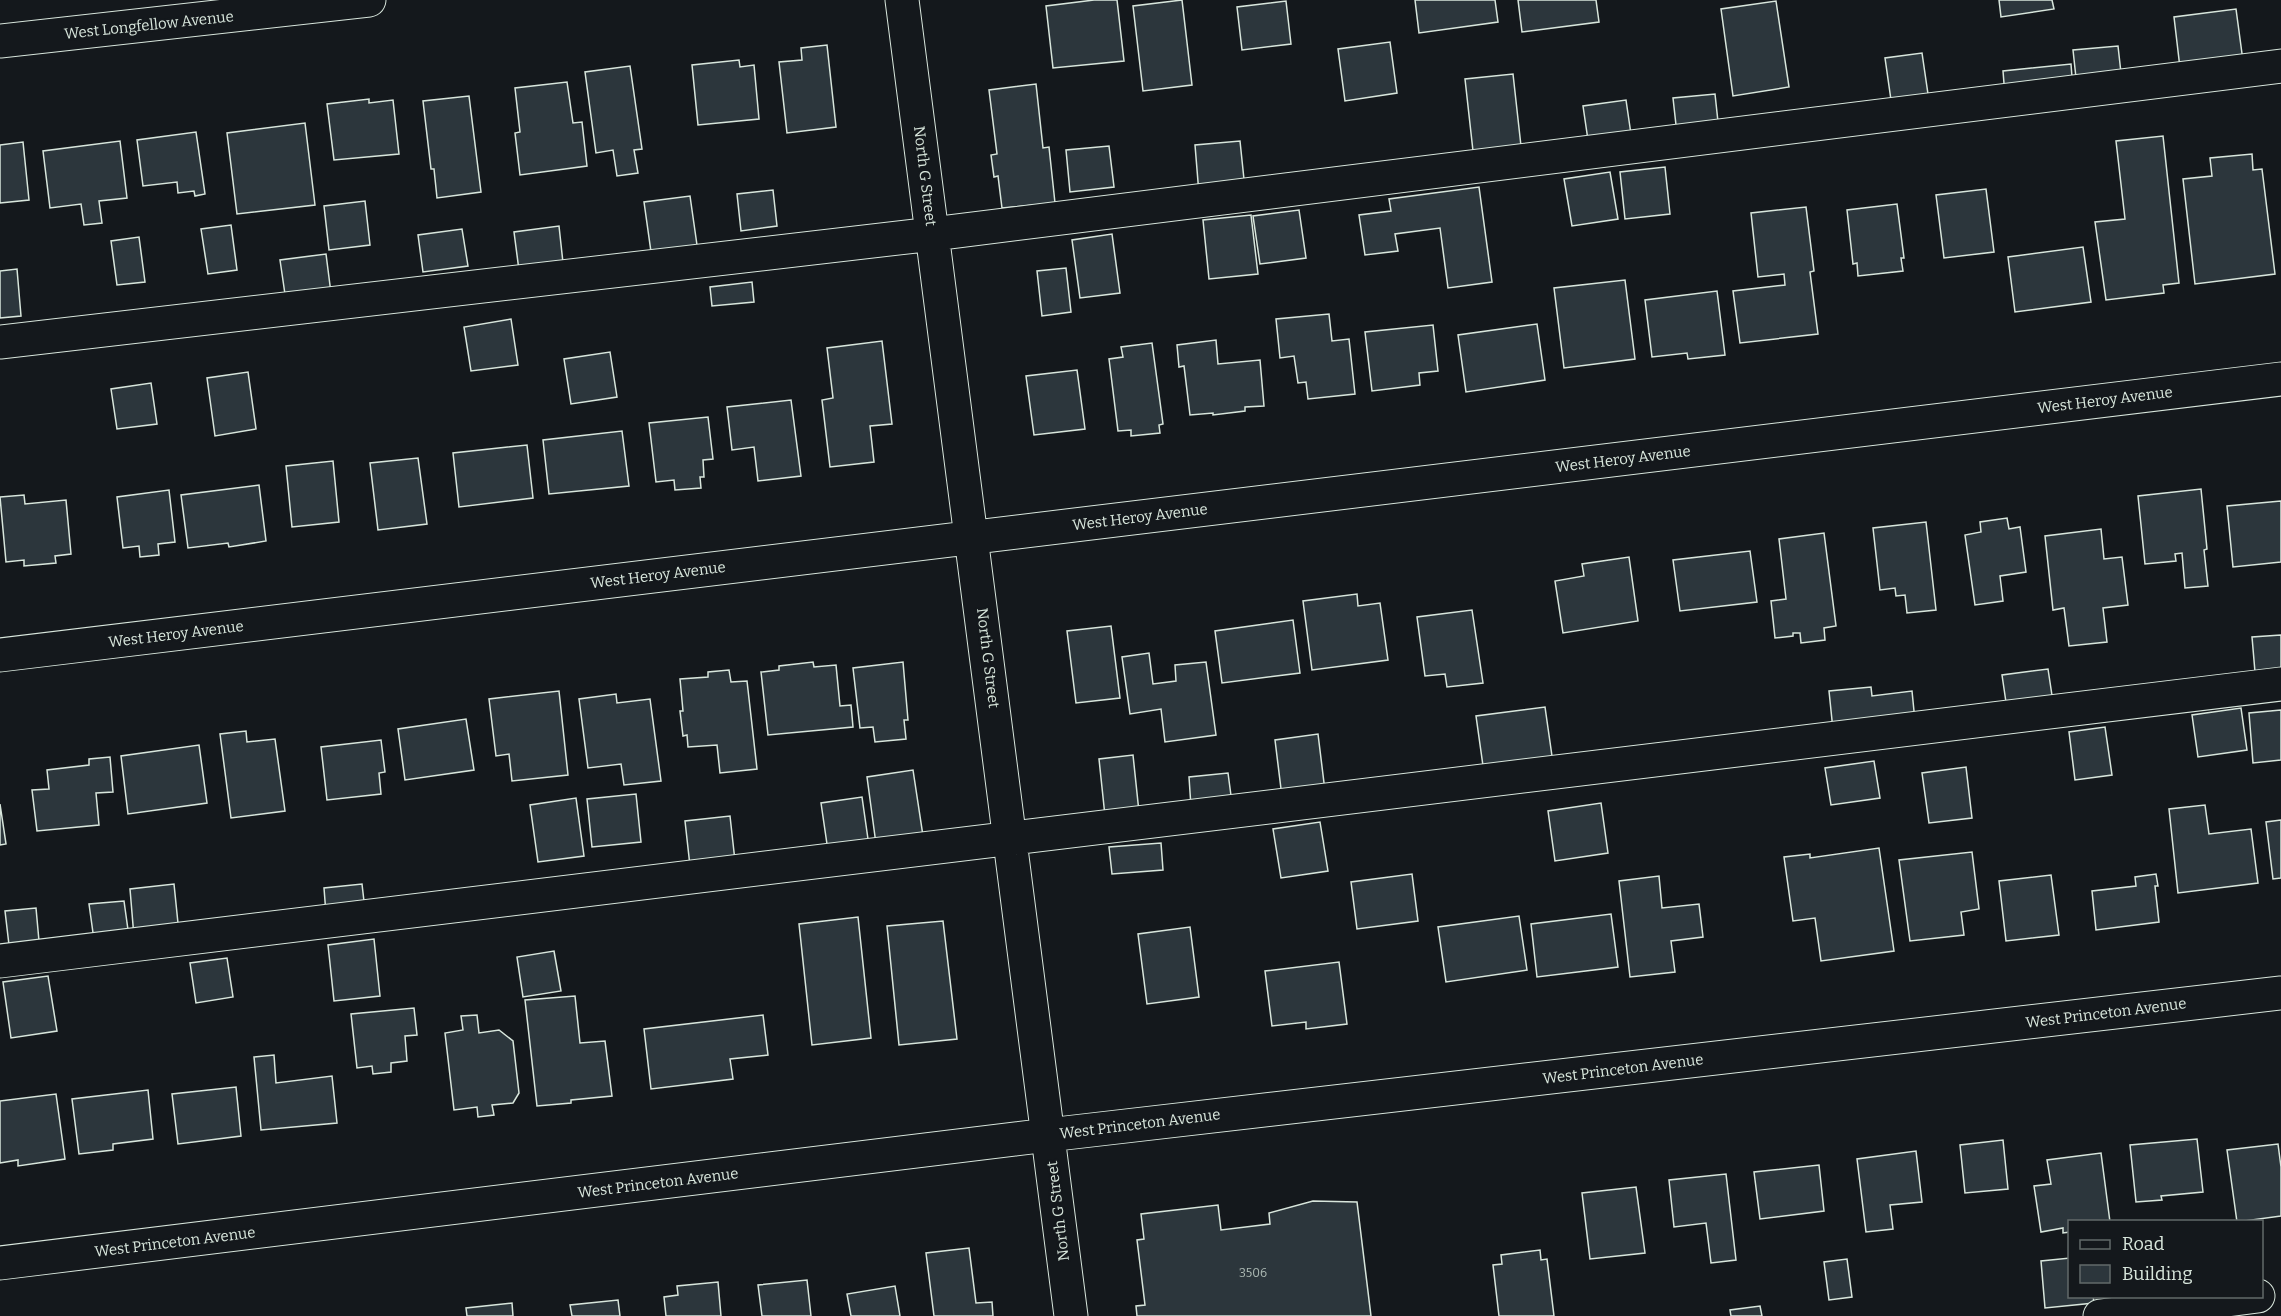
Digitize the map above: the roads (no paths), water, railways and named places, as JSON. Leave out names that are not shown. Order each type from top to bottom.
[{"type":"street","name":"West Longfellow Avenue","points":[[0,41],[369,0]]},
{"type":"street","name":"North G Street","points":[[902,0],[1071,1316]]},
{"type":"street","points":[[0,342],[933,234],[2281,66]]},
{"type":"street","name":"West Heroy Avenue","points":[[0,655],[2281,379]]},
{"type":"street","points":[[0,961],[2281,684]]},
{"type":"street","name":"West Princeton Avenue","points":[[0,1263],[1048,1135],[2281,993]]},
{"type":"street","points":[[2263,1296],[2281,1294]]},
{"type":"street","points":[[2100,1316],[2244,1298]]}]
